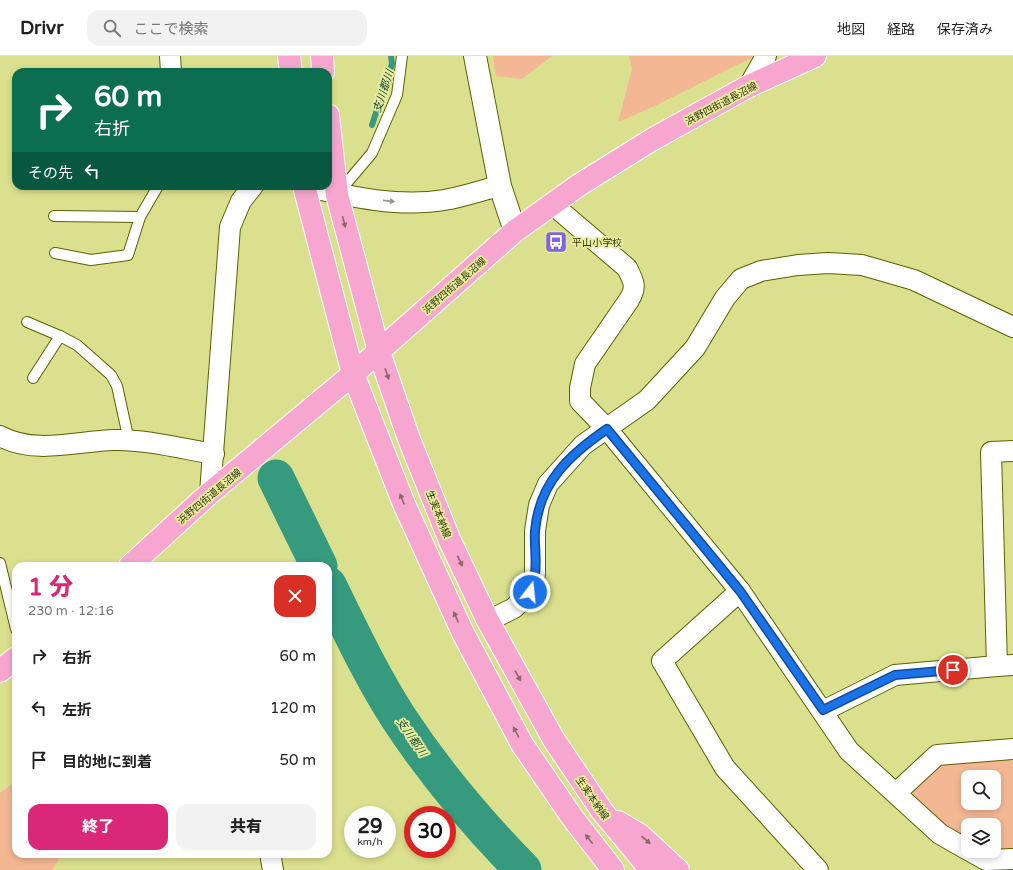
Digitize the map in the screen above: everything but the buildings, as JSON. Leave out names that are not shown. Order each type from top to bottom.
[{"type":"main road","points":[[289,56],[290,68]]},
{"type":"main road","points":[[322,56],[323,68]]},
{"type":"main road","name":"浜野四街道長沼線","points":[[134,562],[210,493],[379,352],[514,232],[579,185],[653,139],[749,86],[815,56]]},
{"type":"main road","name":"生実本納線","points":[[332,151],[337,195],[379,352],[409,439],[450,541],[488,621],[554,740],[602,812],[651,870]]},
{"type":"main road","points":[[305,190],[353,374],[404,504],[463,633],[522,744],[572,817],[613,870]]},
{"type":"main road","points":[[0,671],[12,661]]},
{"type":"main road","points":[[602,812],[640,835],[678,870]]},
{"type":"street","points":[[170,56],[171,68]]},
{"type":"street","points":[[475,56],[500,186],[514,232]]},
{"type":"street","points":[[749,86],[766,56]]},
{"type":"street","points":[[319,190],[337,195],[414,202],[443,200],[500,186]]},
{"type":"street","points":[[210,493],[230,226],[241,201],[250,190]]},
{"type":"street","points":[[552,204],[627,268],[633,280],[634,291],[585,364],[580,388],[580,401],[607,429],[740,591],[850,751],[940,834],[961,846]]},
{"type":"street","points":[[488,621],[514,608],[530,592],[535,574],[535,531],[539,505],[548,484],[584,445],[646,400],[695,348],[725,298],[741,279],[762,271],[798,265],[828,263],[862,265],[914,280],[1013,327]]},
{"type":"street","points":[[0,436],[25,445],[40,447],[114,440],[214,454]]},
{"type":"street","points":[[823,710],[895,675],[1005,665],[991,452],[1013,450]]},
{"type":"street","points":[[740,591],[662,661],[725,768],[818,870]]},
{"type":"street","points":[[896,794],[937,755],[1013,749]]},
{"type":"street","points":[[271,858],[273,870]]},
{"type":"street","points":[[983,858],[986,860],[1013,859]]},
{"type":"lane","points":[[337,195],[372,152],[397,95],[402,56]]},
{"type":"lane","points":[[54,253],[91,260],[128,255],[140,217],[156,190]]},
{"type":"lane","points":[[54,216],[140,217]]},
{"type":"lane","points":[[27,322],[77,345],[111,375],[117,386],[129,441]]},
{"type":"lane","points":[[33,378],[60,336]]},
{"type":"lane","points":[[0,564],[12,613]]},
{"type":"shaded area","points":[[493,56],[552,56],[522,79],[496,76]]},
{"type":"shaded area","points":[[629,56],[757,56],[636,115],[618,122],[632,69]]},
{"type":"shaded area","points":[[1004,757],[1013,761],[1013,849],[1009,853],[1001,852],[1001,818],[961,818],[961,837],[943,828],[913,799],[913,788],[937,764]]},
{"type":"shaded area","points":[[12,784],[12,858],[60,858],[52,870],[0,870],[0,793]]},
{"type":"waterway","name":"支川都川","points":[[372,125],[392,64],[391,56]]},
{"type":"waterway","name":"支川都川","points":[[276,478],[317,562]]},
{"type":"waterway","name":"支川都川","points":[[332,593],[379,685],[398,717],[426,758],[489,834],[523,870]]},
{"type":"place","name":"平山小学校","points":[[556,242]]},
{"type":"route","points":[[530,592],[535,574],[535,531],[539,505],[548,484],[562,467],[584,445],[607,429],[740,591],[823,710],[895,675],[953,670]]}]
